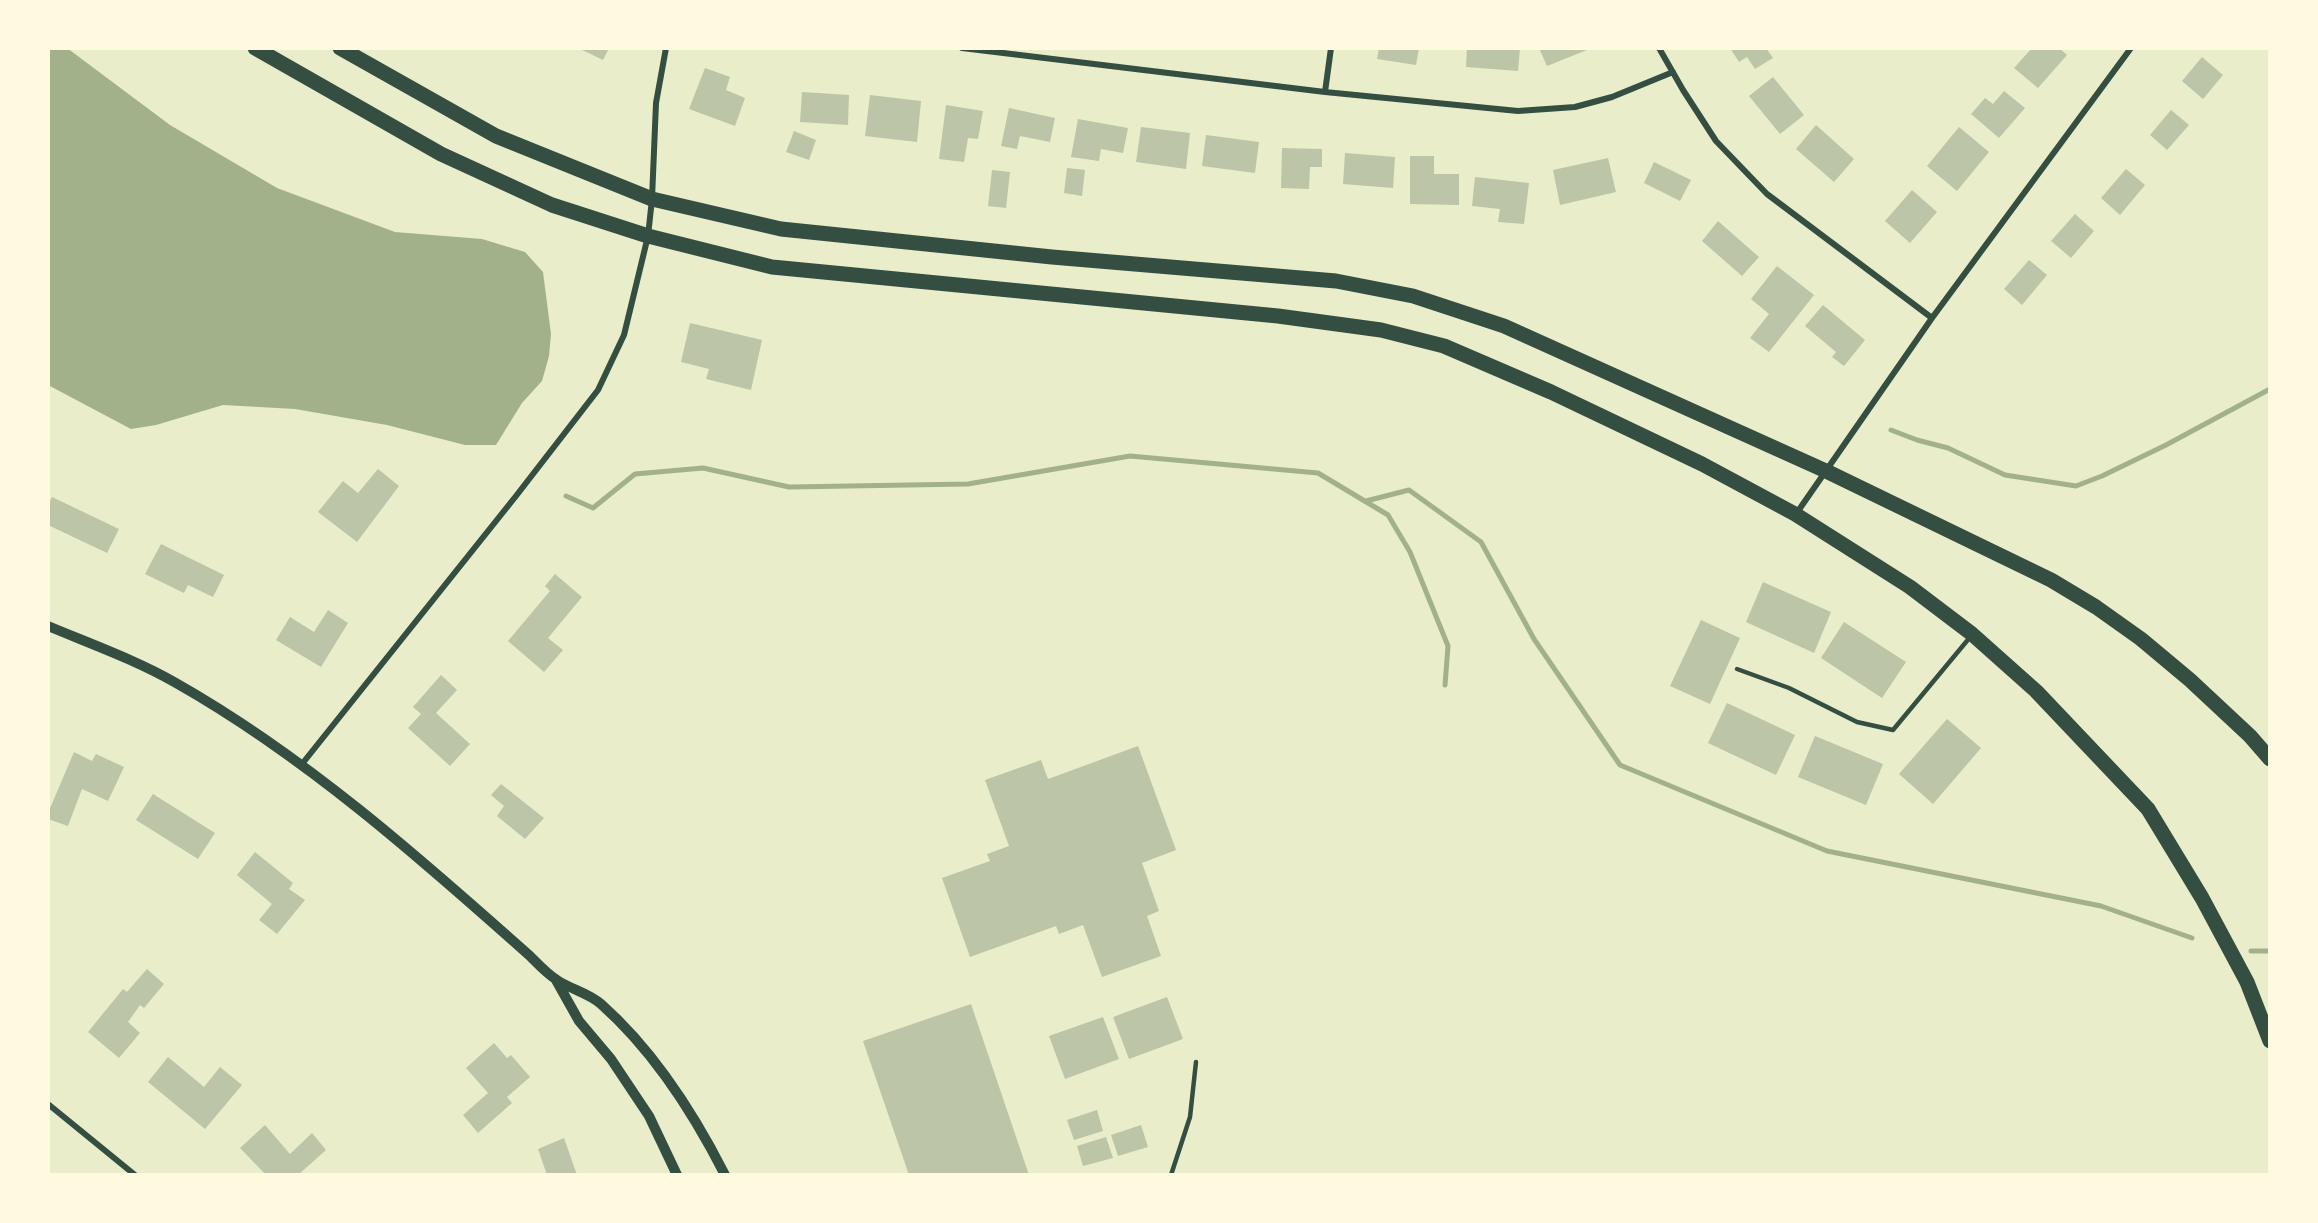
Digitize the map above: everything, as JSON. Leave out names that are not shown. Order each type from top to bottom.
[{"type":"main road","points":[[255,48],[441,154],[552,205],[648,236],[772,267],[1278,316],[1381,330],[1443,346],[1551,392],[1702,464],[1795,514],[1910,587],[1972,634],[2036,691],[2148,809],[2202,898],[2247,982],[2270,1041]]},
{"type":"main road","points":[[340,48],[496,136],[652,199],[781,230],[1041,256],[1336,281],[1413,296],[1504,326],[1826,471],[2051,580],[2096,607],[2141,639],[2190,680],[2250,736],[2270,759]]},
{"type":"street","points":[[302,765],[598,390],[624,335],[648,236],[656,103],[666,48]]},
{"type":"street","points":[[962,48],[1023,51],[1325,92],[1518,111],[1575,107],[1612,97],[1673,72]]},
{"type":"street","points":[[1325,92],[1331,48]]},
{"type":"street","points":[[1659,48],[1716,141],[1767,194],[1932,318]]},
{"type":"street","points":[[1795,514],[1932,318],[2131,48]]},
{"type":"street","points":[[48,626],[175,682],[237,720],[302,765],[425,864],[556,980],[599,1002],[637,1041],[687,1109],[725,1175]]},
{"type":"street","points":[[556,980],[579,1021],[611,1059],[649,1116],[677,1175]]},
{"type":"street","points":[[48,1104],[135,1175]]},
{"type":"lane","points":[[1737,669],[1789,688],[1857,722],[1893,730],[1972,634]]},
{"type":"lane","points":[[1171,1175],[1190,1116],[1196,1062]]},
{"type":"shaded area","points":[[48,48],[67,48],[170,125],[277,188],[395,232],[482,239],[525,252],[543,272],[551,334],[549,356],[542,381],[522,403],[496,445],[465,445],[387,425],[295,409],[223,405],[156,425],[131,429],[48,385]]},
{"type":"building","points":[[578,48],[609,48],[603,60]]},
{"type":"building","points":[[1379,48],[1419,48],[1416,65],[1377,59]]},
{"type":"building","points":[[1467,48],[1520,48],[1518,71],[1466,67]]},
{"type":"building","points":[[1539,48],[1592,48],[1547,66]]},
{"type":"building","points":[[1730,48],[1766,48],[1773,58],[1755,69],[1747,57],[1739,62]]},
{"type":"building","points":[[2032,48],[2059,48],[2067,55],[2038,88],[2014,68]]},
{"type":"building","points":[[2202,57],[2223,75],[2203,99],[2182,81]]},
{"type":"building","points":[[705,68],[730,77],[726,90],[745,98],[735,126],[689,109]]},
{"type":"building","points":[[1773,77],[1804,115],[1780,134],[1749,96]]},
{"type":"building","points":[[2004,91],[2025,108],[1999,138],[1971,114],[1985,98],[1993,104]]},
{"type":"building","points":[[802,92],[849,95],[848,125],[800,122]]},
{"type":"building","points":[[870,95],[921,101],[917,142],[865,136]]},
{"type":"building","points":[[946,105],[983,111],[978,139],[968,138],[964,162],[939,159]]},
{"type":"building","points":[[1009,108],[1055,118],[1050,142],[1020,136],[1017,149],[1001,146]]},
{"type":"building","points":[[2171,110],[2189,125],[2167,150],[2150,135]]},
{"type":"building","points":[[1078,119],[1128,128],[1123,153],[1101,149],[1099,161],[1071,157]]},
{"type":"building","points":[[1816,125],[1854,159],[1834,182],[1796,149]]},
{"type":"building","points":[[1141,127],[1190,133],[1186,169],[1136,162]]},
{"type":"building","points":[[1959,127],[1989,152],[1957,191],[1927,166]]},
{"type":"building","points":[[794,131],[816,140],[809,160],[786,152]]},
{"type":"building","points":[[1206,135],[1259,142],[1255,173],[1202,166]]},
{"type":"building","points":[[1282,148],[1322,149],[1322,167],[1310,167],[1309,189],[1281,188]]},
{"type":"building","points":[[1345,153],[1395,157],[1393,188],[1343,184]]},
{"type":"building","points":[[1410,156],[1434,156],[1434,174],[1459,174],[1459,205],[1410,204]]},
{"type":"building","points":[[1608,158],[1616,192],[1560,205],[1553,170]]},
{"type":"building","points":[[1654,162],[1691,180],[1680,201],[1644,183]]},
{"type":"building","points":[[1067,168],[1085,170],[1082,196],[1064,193]]},
{"type":"building","points":[[2126,169],[2145,185],[2120,215],[2101,198]]},
{"type":"building","points":[[992,170],[1010,172],[1006,208],[988,206]]},
{"type":"building","points":[[1475,177],[1529,183],[1524,224],[1498,222],[1500,209],[1472,206]]},
{"type":"building","points":[[1912,190],[1937,212],[1910,243],[1885,221]]},
{"type":"building","points":[[2075,214],[2094,231],[2071,258],[2051,241]]},
{"type":"building","points":[[1718,221],[1759,257],[1742,276],[1702,241]]},
{"type":"building","points":[[2029,260],[2047,275],[2022,305],[2004,289]]},
{"type":"building","points":[[1777,266],[1814,295],[1769,352],[1750,338],[1769,314],[1751,299]]},
{"type":"building","points":[[1823,305],[1865,340],[1844,366],[1832,357],[1836,352],[1805,326]]},
{"type":"building","points":[[690,323],[762,340],[751,390],[706,379],[709,369],[681,362]]},
{"type":"building","points":[[378,469],[399,486],[357,542],[318,512],[343,481],[358,493]]},
{"type":"building","points":[[52,497],[119,529],[107,553],[48,525],[48,505]]},
{"type":"building","points":[[161,544],[224,575],[213,597],[188,585],[184,593],[145,574]]},
{"type":"building","points":[[555,574],[582,597],[548,638],[563,650],[544,672],[508,641],[550,591],[545,586]]},
{"type":"building","points":[[1763,582],[1831,612],[1814,653],[1746,622]]},
{"type":"building","points":[[328,610],[348,623],[321,667],[276,640],[290,617],[314,632]]},
{"type":"building","points":[[1701,620],[1740,638],[1710,704],[1670,686]]},
{"type":"building","points":[[1844,622],[1906,662],[1882,698],[1821,658]]},
{"type":"building","points":[[441,675],[457,690],[436,713],[470,744],[450,766],[408,728],[421,714],[413,707]]},
{"type":"building","points":[[1727,703],[1795,735],[1776,775],[1708,743]]},
{"type":"building","points":[[1947,719],[1981,748],[1933,804],[1899,774]]},
{"type":"building","points":[[1815,736],[1883,764],[1866,805],[1798,777]]},
{"type":"building","points":[[1138,746],[1176,850],[1142,863],[1159,911],[1147,916],[1161,956],[1102,977],[1083,925],[1059,934],[1056,926],[970,957],[942,878],[990,861],[987,854],[1009,846],[985,780],[1041,760],[1048,779]]},
{"type":"building","points":[[74,752],[92,761],[96,754],[124,767],[108,801],[82,789],[68,826],[48,819],[48,813]]},
{"type":"building","points":[[501,784],[544,818],[525,839],[497,816],[504,806],[491,795]]},
{"type":"building","points":[[153,794],[215,833],[198,859],[136,820]]},
{"type":"building","points":[[255,852],[293,883],[289,889],[305,900],[277,934],[259,920],[272,904],[237,875]]},
{"type":"building","points":[[147,969],[164,984],[144,1008],[140,1005],[128,1022],[140,1033],[119,1058],[88,1032],[123,989],[127,992]]},
{"type":"building","points":[[1167,997],[1183,1039],[1129,1059],[1113,1017]]},
{"type":"building","points":[[971,1004],[1029,1175],[909,1175],[863,1041]]},
{"type":"building","points":[[1103,1017],[1119,1059],[1065,1079],[1049,1036]]},
{"type":"building","points":[[494,1043],[507,1058],[511,1055],[530,1077],[507,1097],[512,1103],[478,1133],[463,1115],[488,1093],[466,1068]]},
{"type":"building","points":[[168,1057],[204,1087],[220,1067],[242,1085],[205,1129],[148,1082]]},
{"type":"building","points":[[1097,1110],[1103,1131],[1074,1140],[1067,1120]]},
{"type":"building","points":[[265,1125],[290,1154],[312,1133],[326,1150],[298,1175],[266,1175],[240,1148]]},
{"type":"building","points":[[1141,1125],[1148,1147],[1118,1156],[1111,1135]]},
{"type":"building","points":[[1106,1137],[1113,1158],[1083,1166],[1077,1146]]},
{"type":"building","points":[[564,1138],[577,1175],[547,1175],[538,1149]]},
{"type":"waterway","points":[[1891,430],[1948,448],[2005,475],[2076,486],[2166,445],[2270,389]]},
{"type":"waterway","points":[[566,496],[593,508],[635,474],[703,468],[789,487],[968,484],[1130,456],[1318,473],[1388,515],[1410,552],[1448,646],[1445,685]]},
{"type":"waterway","points":[[1366,501],[1409,490],[1481,542],[1534,639],[1620,765],[1827,851],[2101,906],[2192,938]]},
{"type":"waterway","points":[[2251,951],[2270,951]]}]
